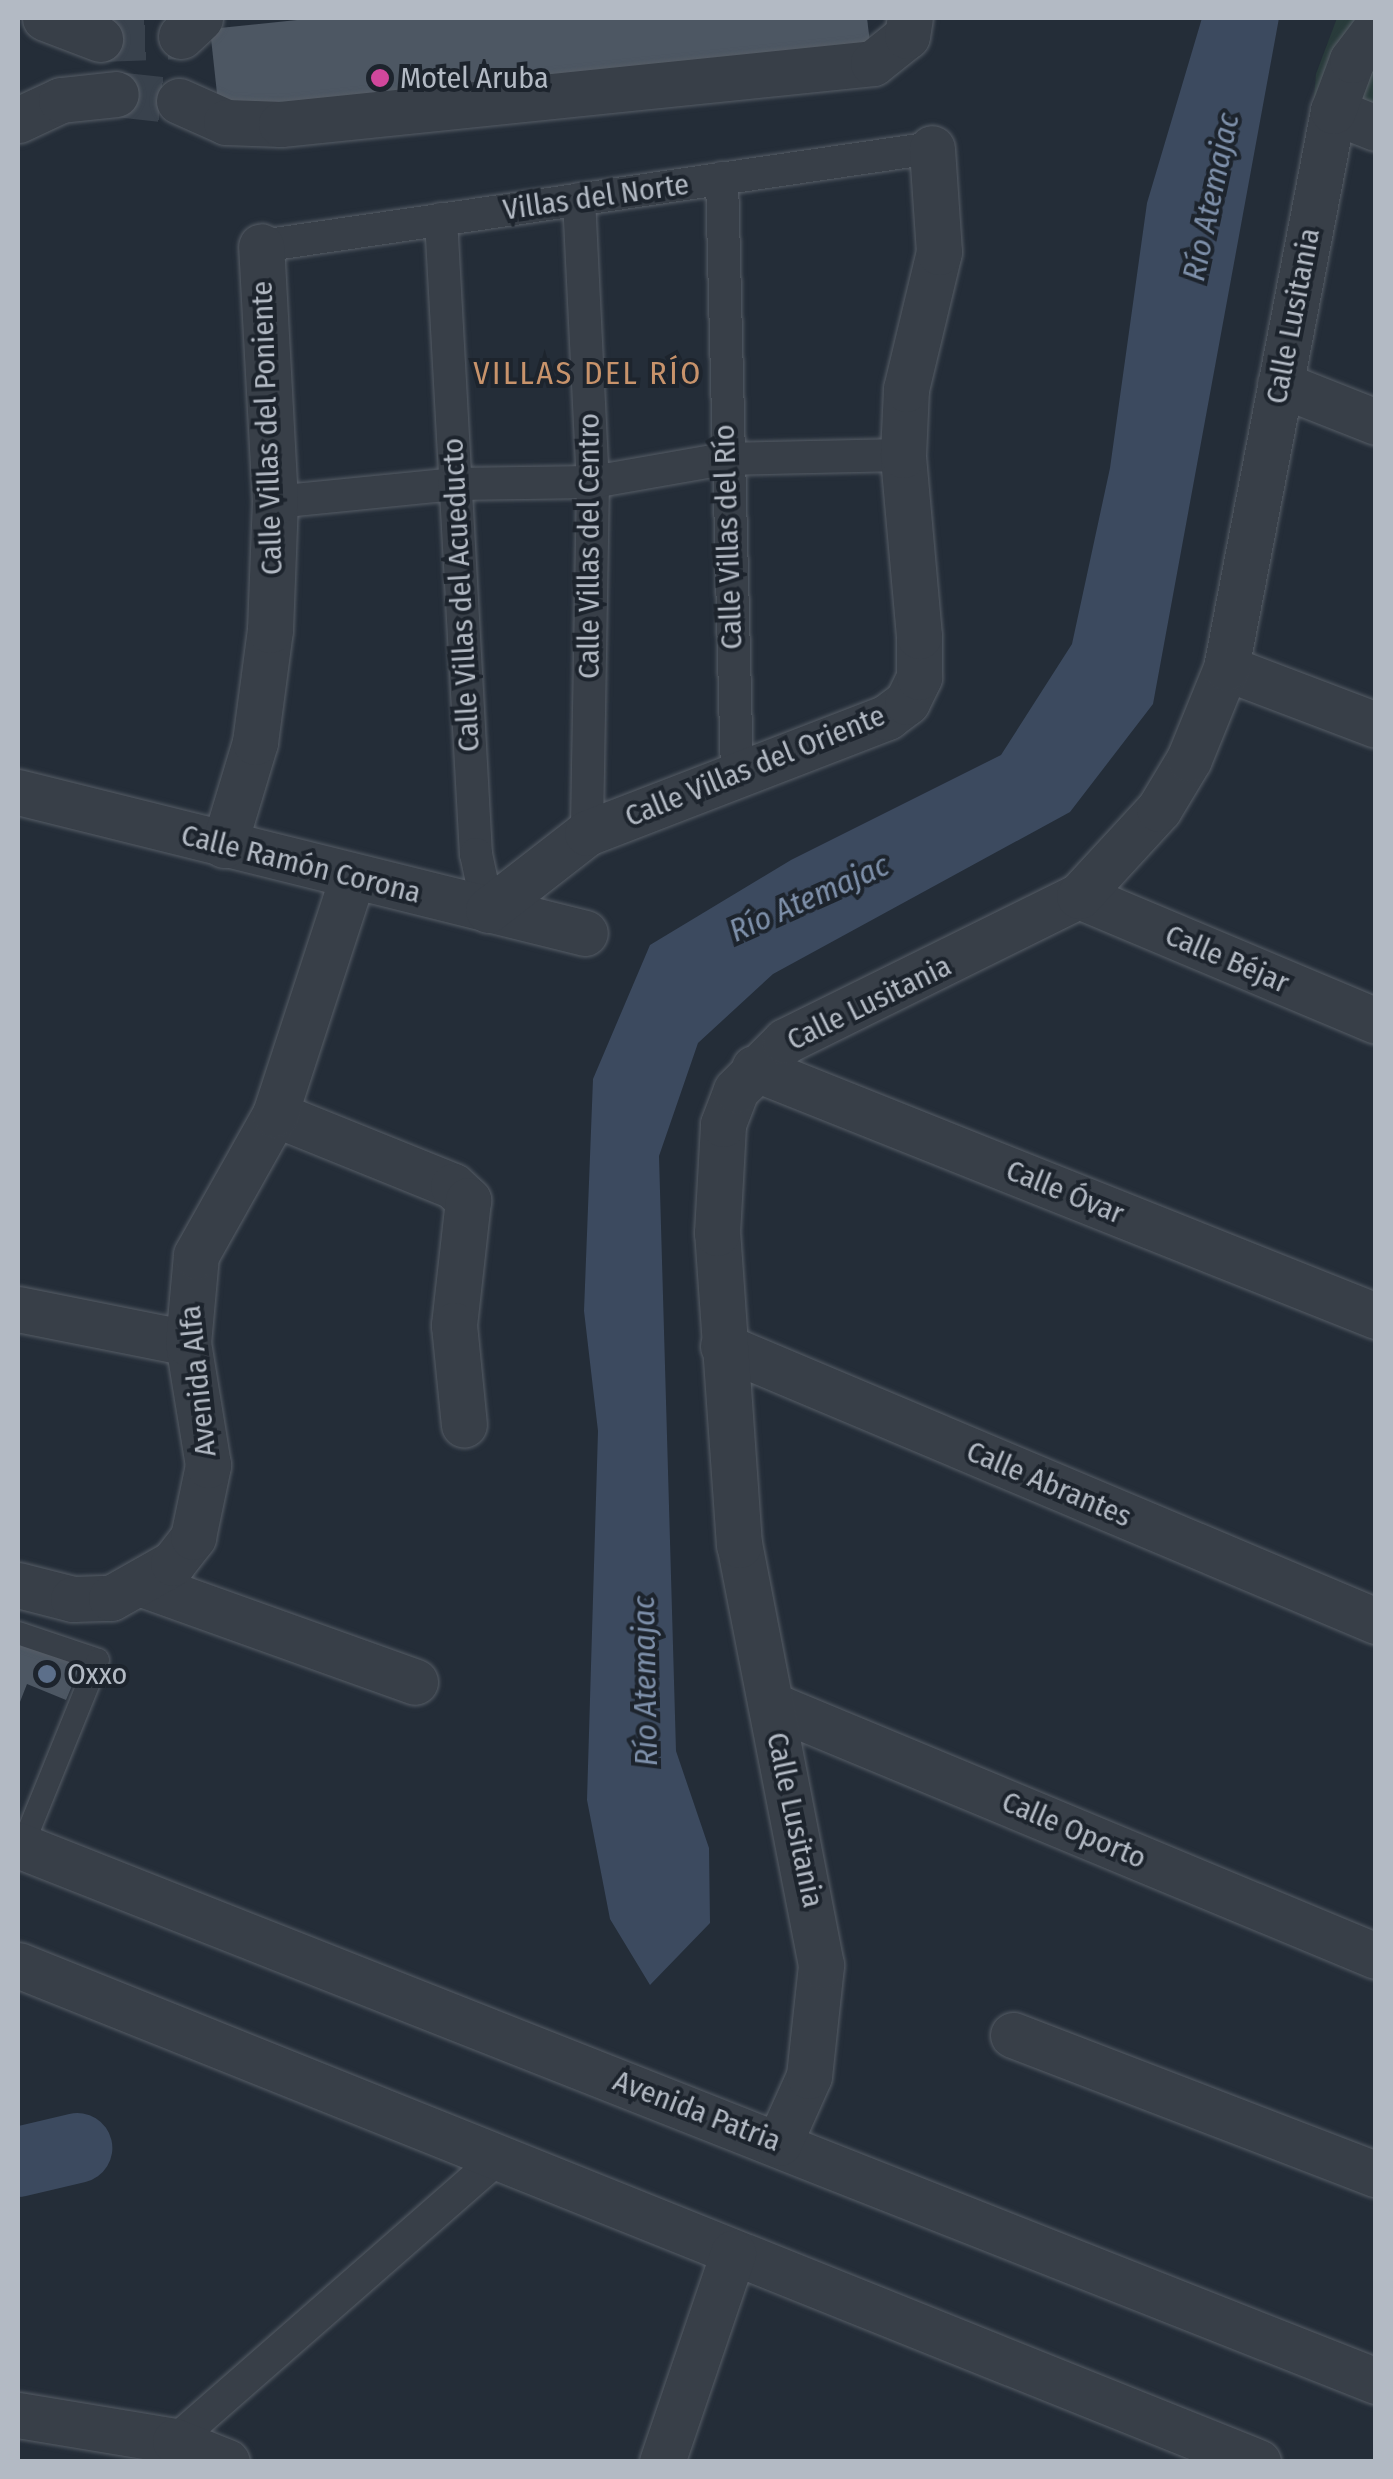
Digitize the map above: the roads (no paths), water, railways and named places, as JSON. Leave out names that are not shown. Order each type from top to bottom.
[{"type":"street","points":[[44,18],[100,39]]},
{"type":"street","points":[[179,101],[226,122],[281,124],[873,64],[907,36],[910,18]]},
{"type":"street","name":"Calle Lusitania","points":[[779,2143],[808,2076],[821,1965],[740,1544],[723,1346],[718,1166],[723,1124],[754,1068],[827,1017],[1023,930],[1080,896],[1159,810],[1226,668],[1333,111],[1352,60],[1376,28]]},
{"type":"street","points":[[18,120],[61,100],[116,94]]},
{"type":"street","points":[[1333,111],[1376,128]]},
{"type":"street","name":"Villas del Norte","points":[[260,246],[932,148]]},
{"type":"street","name":"Calle Villas del Oriente","points":[[488,910],[548,856],[587,833],[737,775],[907,702],[919,677],[919,636],[903,455],[906,390],[939,252],[932,148]]},
{"type":"street","name":"Calle Villas del Río","points":[[722,178],[724,459],[737,775]]},
{"type":"street","name":"Calle Villas del Centro","points":[[579,199],[593,482],[587,833]]},
{"type":"street","name":"Calle Villas del Acueducto","points":[[441,219],[476,854],[488,910]]},
{"type":"street","name":"Calle Villas del Poniente","points":[[224,845],[255,742],[275,502],[260,246]]},
{"type":"street","points":[[1280,384],[1376,422]]},
{"type":"street","points":[[275,502],[454,484],[593,482],[724,459],[903,455]]},
{"type":"street","points":[[1226,668],[1376,725]]},
{"type":"street","name":"Calle Ramón Corona","points":[[18,792],[585,933]]},
{"type":"street","name":"Avenida Alfa","points":[[18,1585],[73,1599],[111,1598],[142,1584],[193,1538],[205,1502],[208,1465],[188,1343],[196,1255],[274,1114],[352,878]]},
{"type":"street","name":"Calle Béjar","points":[[1080,896],[1376,1021]]},
{"type":"street","name":"Calle Óvar","points":[[754,1068],[1376,1316]]},
{"type":"street","points":[[274,1114],[453,1186],[468,1200],[454,1325],[464,1425]]},
{"type":"street","points":[[18,1309],[188,1343]]},
{"type":"street","name":"Calle Abrantes","points":[[723,1346],[1376,1621]]},
{"type":"street","points":[[142,1584],[415,1682]]},
{"type":"street","name":"Calle Oporto","points":[[772,1705],[1376,1956]]},
{"type":"street","name":"Avenida Patria","points":[[20,1846],[1376,2381]]},
{"type":"street","points":[[18,1965],[1258,2462]]},
{"type":"street","points":[[1014,2035],[1376,2174]]},
{"type":"street","points":[[176,2451],[497,2159]]},
{"type":"street","points":[[662,2462],[733,2253]]},
{"type":"street","points":[[18,2415],[228,2462]]},
{"type":"lane","points":[[18,1633],[98,1660],[20,1846]]},
{"type":"water","points":[[1202,18],[1279,18],[1153,704],[1070,812],[773,974],[698,1043],[659,1156],[676,1751],[709,1848],[710,1923],[650,1985],[610,1919],[587,1800],[598,1431],[584,1311],[593,1079],[650,945],[791,860],[1001,755],[1072,644],[1110,468],[1147,203]]},
{"type":"waterway","name":"Río Atemajac","points":[[18,2162],[77,2148]]},
{"type":"tunnel","points":[[100,39],[181,36]]},
{"type":"tunnel","points":[[116,94],[179,101]]},
{"type":"place","name":"Motel Aruba","points":[[380,78]]},
{"type":"place","name":"Oxxo","points":[[47,1674]]},
{"type":"district","name":"VILLAS DEL RÍO","points":[[588,373]]}]
